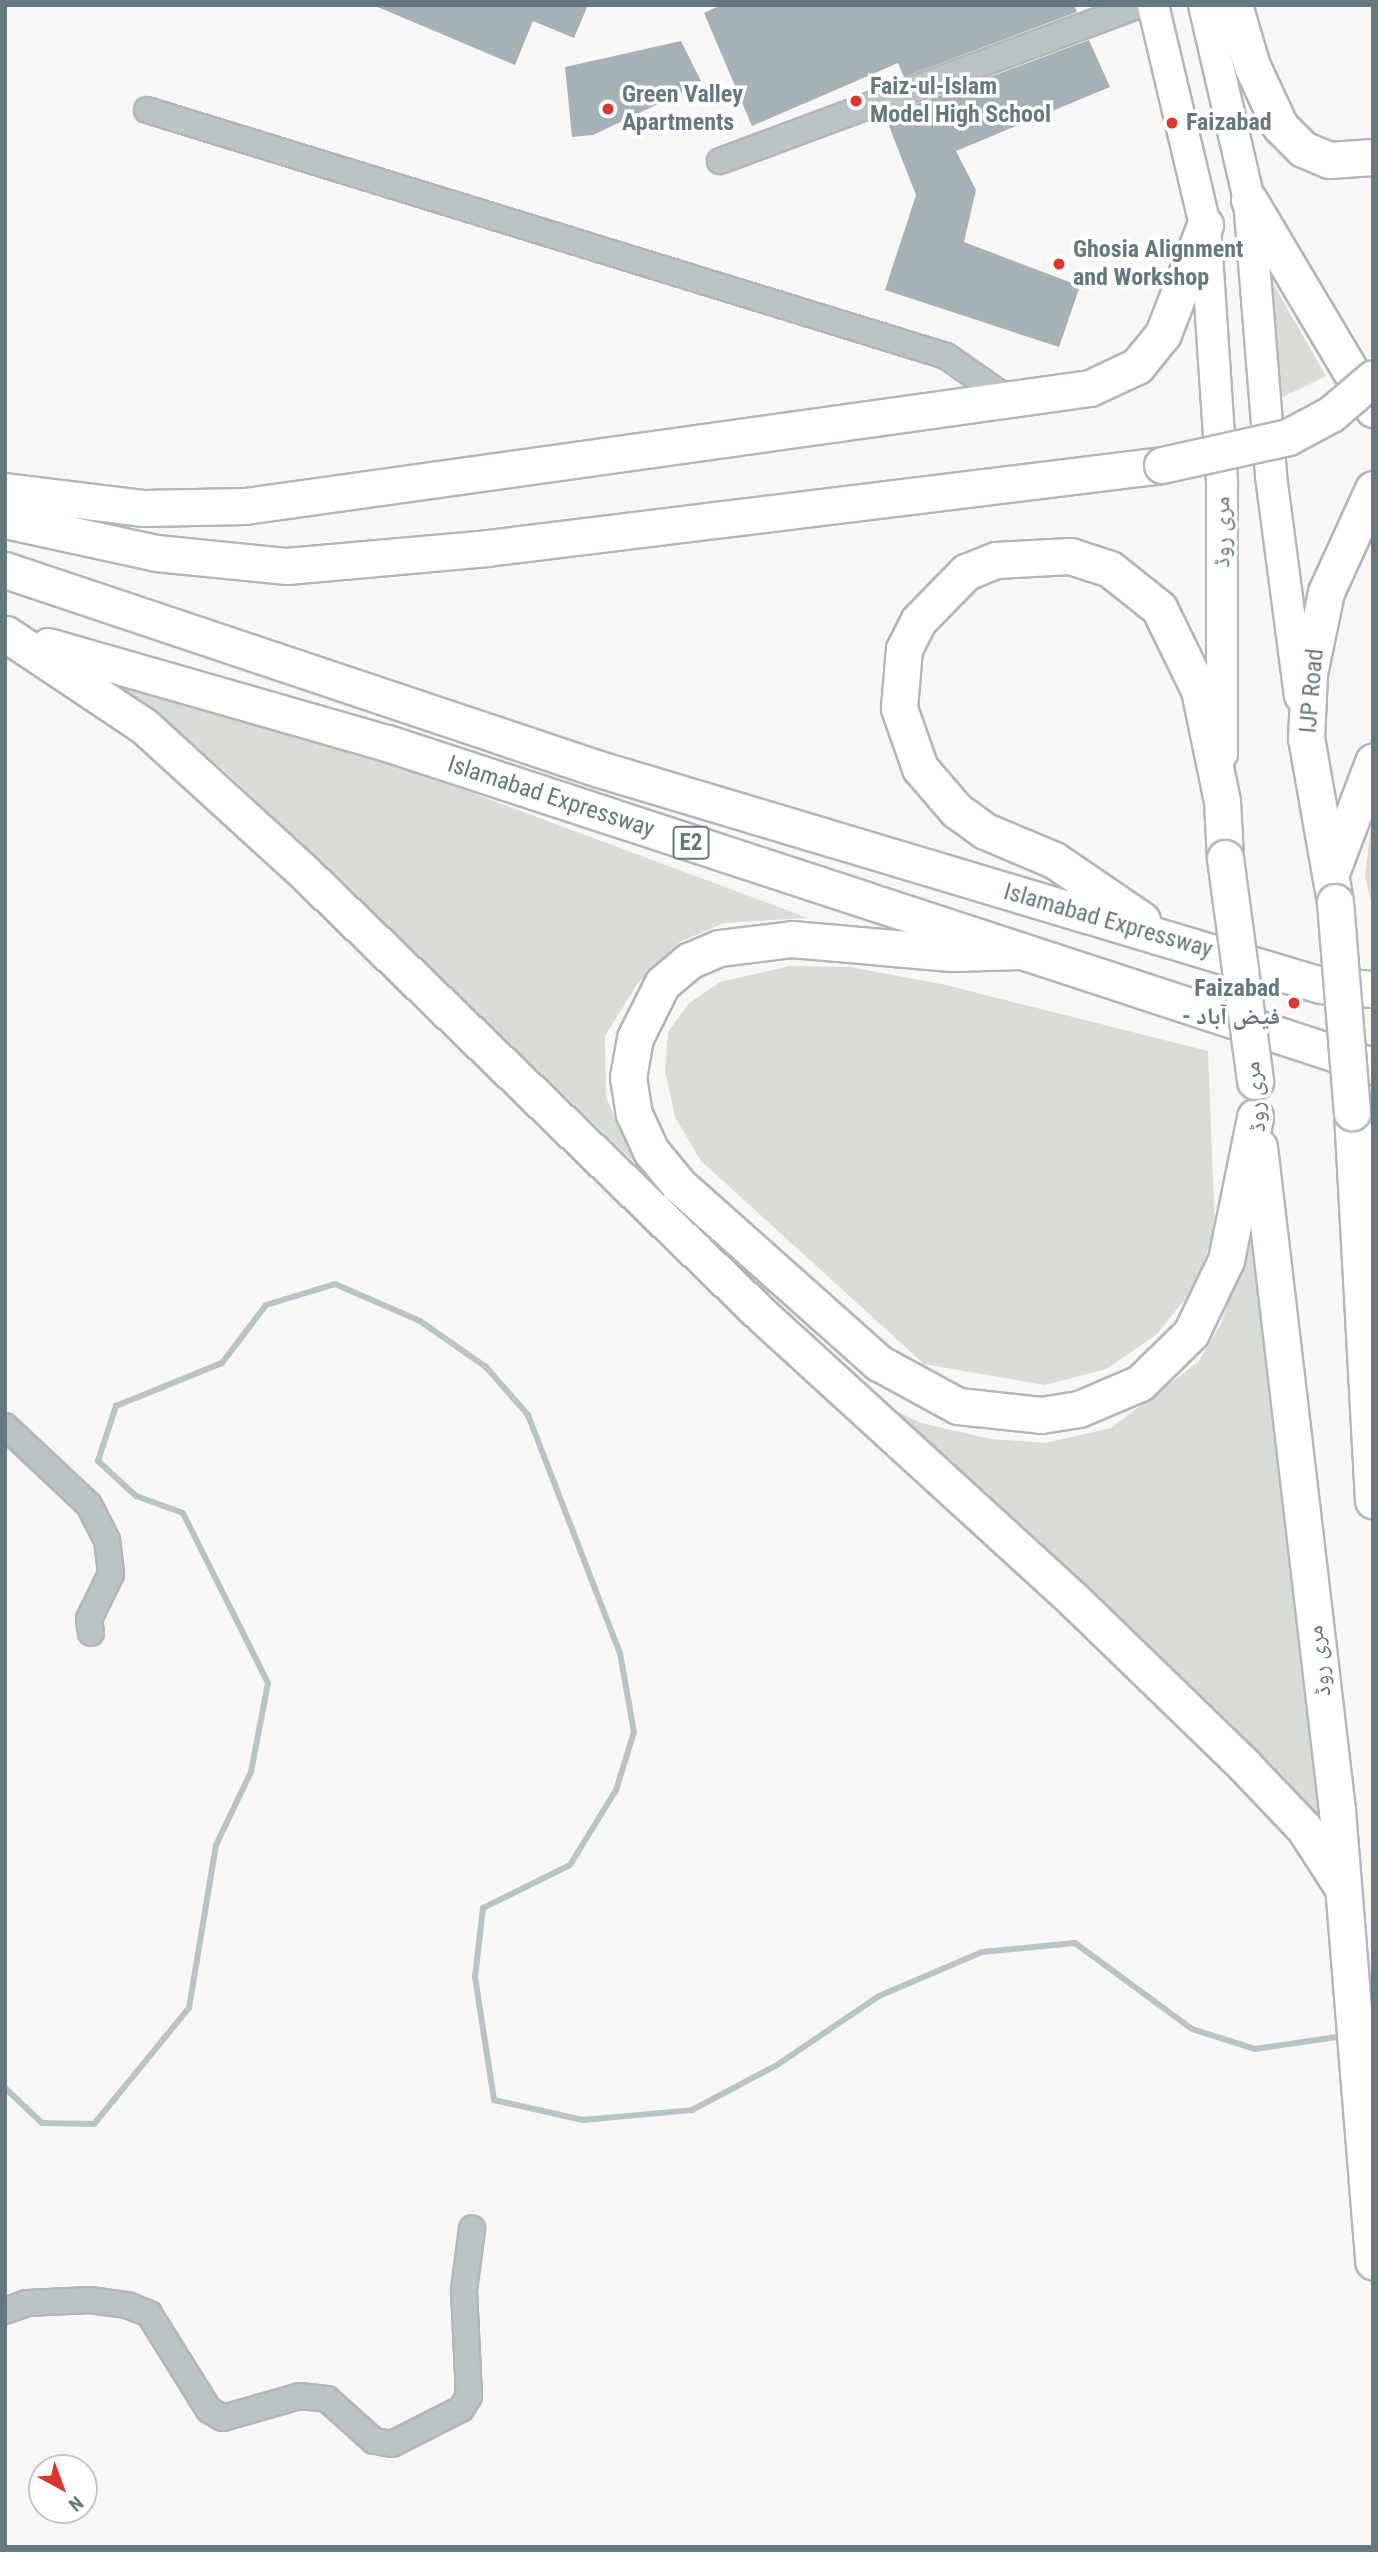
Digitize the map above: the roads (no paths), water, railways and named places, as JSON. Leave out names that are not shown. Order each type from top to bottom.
[{"type":"highway","points":[[1234,5],[1252,66],[1280,126],[1303,149],[1329,160],[1373,157]]},
{"type":"highway","points":[[1249,200],[1373,409]]},
{"type":"highway","points":[[5,491],[144,508],[245,506],[1012,402],[1114,381],[1137,366],[1163,334],[1205,225]]},
{"type":"highway","points":[[5,520],[156,553],[287,566],[486,548],[1161,465],[1288,437],[1331,414],[1373,378]]},
{"type":"highway","name":"IJP Road","points":[[1334,886],[1306,738],[1309,674],[1326,592],[1373,489]]},
{"type":"highway","points":[[1168,937],[1054,859],[985,831],[937,790],[906,738],[899,708],[904,649],[918,621],[966,572],[996,560],[1070,556],[1110,569],[1159,608],[1174,634],[1199,690],[1222,801]]},
{"type":"highway","name":"Islamabad Expressway","points":[[5,570],[599,769],[1168,937],[1321,985],[1373,989]]},
{"type":"highway","points":[[6,634],[144,726],[306,874],[764,1317],[1075,1601],[1244,1765],[1304,1828],[1343,1888]]},
{"type":"highway","name":"Islamabad Expressway","points":[[6,634],[387,743],[1373,1066]]},
{"type":"highway","points":[[1373,762],[1334,886],[1352,1112],[1353,1193],[1373,1500]]},
{"type":"highway","name":"مری روڈ","points":[[1222,801],[1225,858],[1255,1081],[1255,1117],[1343,1888],[1373,2262]]},
{"type":"highway","points":[[1020,951],[951,953],[792,939],[719,948],[689,961],[662,984],[635,1038],[628,1077],[634,1114],[652,1151],[679,1185],[897,1375],[958,1406],[1041,1415],[1079,1409],[1140,1383],[1191,1333],[1226,1259],[1255,1117]]},
{"type":"highway","points":[[1353,1193],[1373,1279]]},
{"type":"main road","name":"مری روڈ","points":[[1153,5],[1205,225],[1222,483],[1222,801]]},
{"type":"main road","points":[[1204,5],[1249,200],[1271,476],[1306,738]]},
{"type":"street","points":[[720,161],[1140,5]]},
{"type":"street","points":[[147,110],[946,356],[1012,402]]},
{"type":"street","points":[[5,1426],[89,1505],[107,1540],[111,1574],[89,1619],[91,1633]]},
{"type":"street","points":[[5,2311],[27,2303],[90,2300],[127,2305],[149,2314],[209,2410],[223,2418],[300,2396],[327,2399],[374,2441],[391,2444],[461,2409],[469,2396],[464,2290],[472,2229]]},
{"type":"waterway","points":[[5,2088],[42,2123],[94,2124],[189,2008],[216,1845],[251,1772],[268,1683],[183,1513],[136,1496],[98,1461],[116,1406],[222,1363],[266,1305],[335,1284],[420,1321],[486,1367],[528,1415],[620,1653],[634,1732],[616,1790],[570,1865],[483,1908],[475,1977],[494,2100],[583,2120],[692,2110],[777,2065],[879,1996],[982,1952],[1075,1943],[1192,2029],[1255,2049],[1344,2036]]},
{"type":"place","name":"Faiz-ul-Islam Model High School","points":[[856,101]]},
{"type":"place","name":"Green Valley Apartments","points":[[608,109]]},
{"type":"place","name":"Faizabad","points":[[1172,123]]},
{"type":"place","name":"Ghosia Alignment and Workshop","points":[[1059,264]]},
{"type":"place","name":"Faizabad - فیض آباد","points":[[1294,1003]]}]
